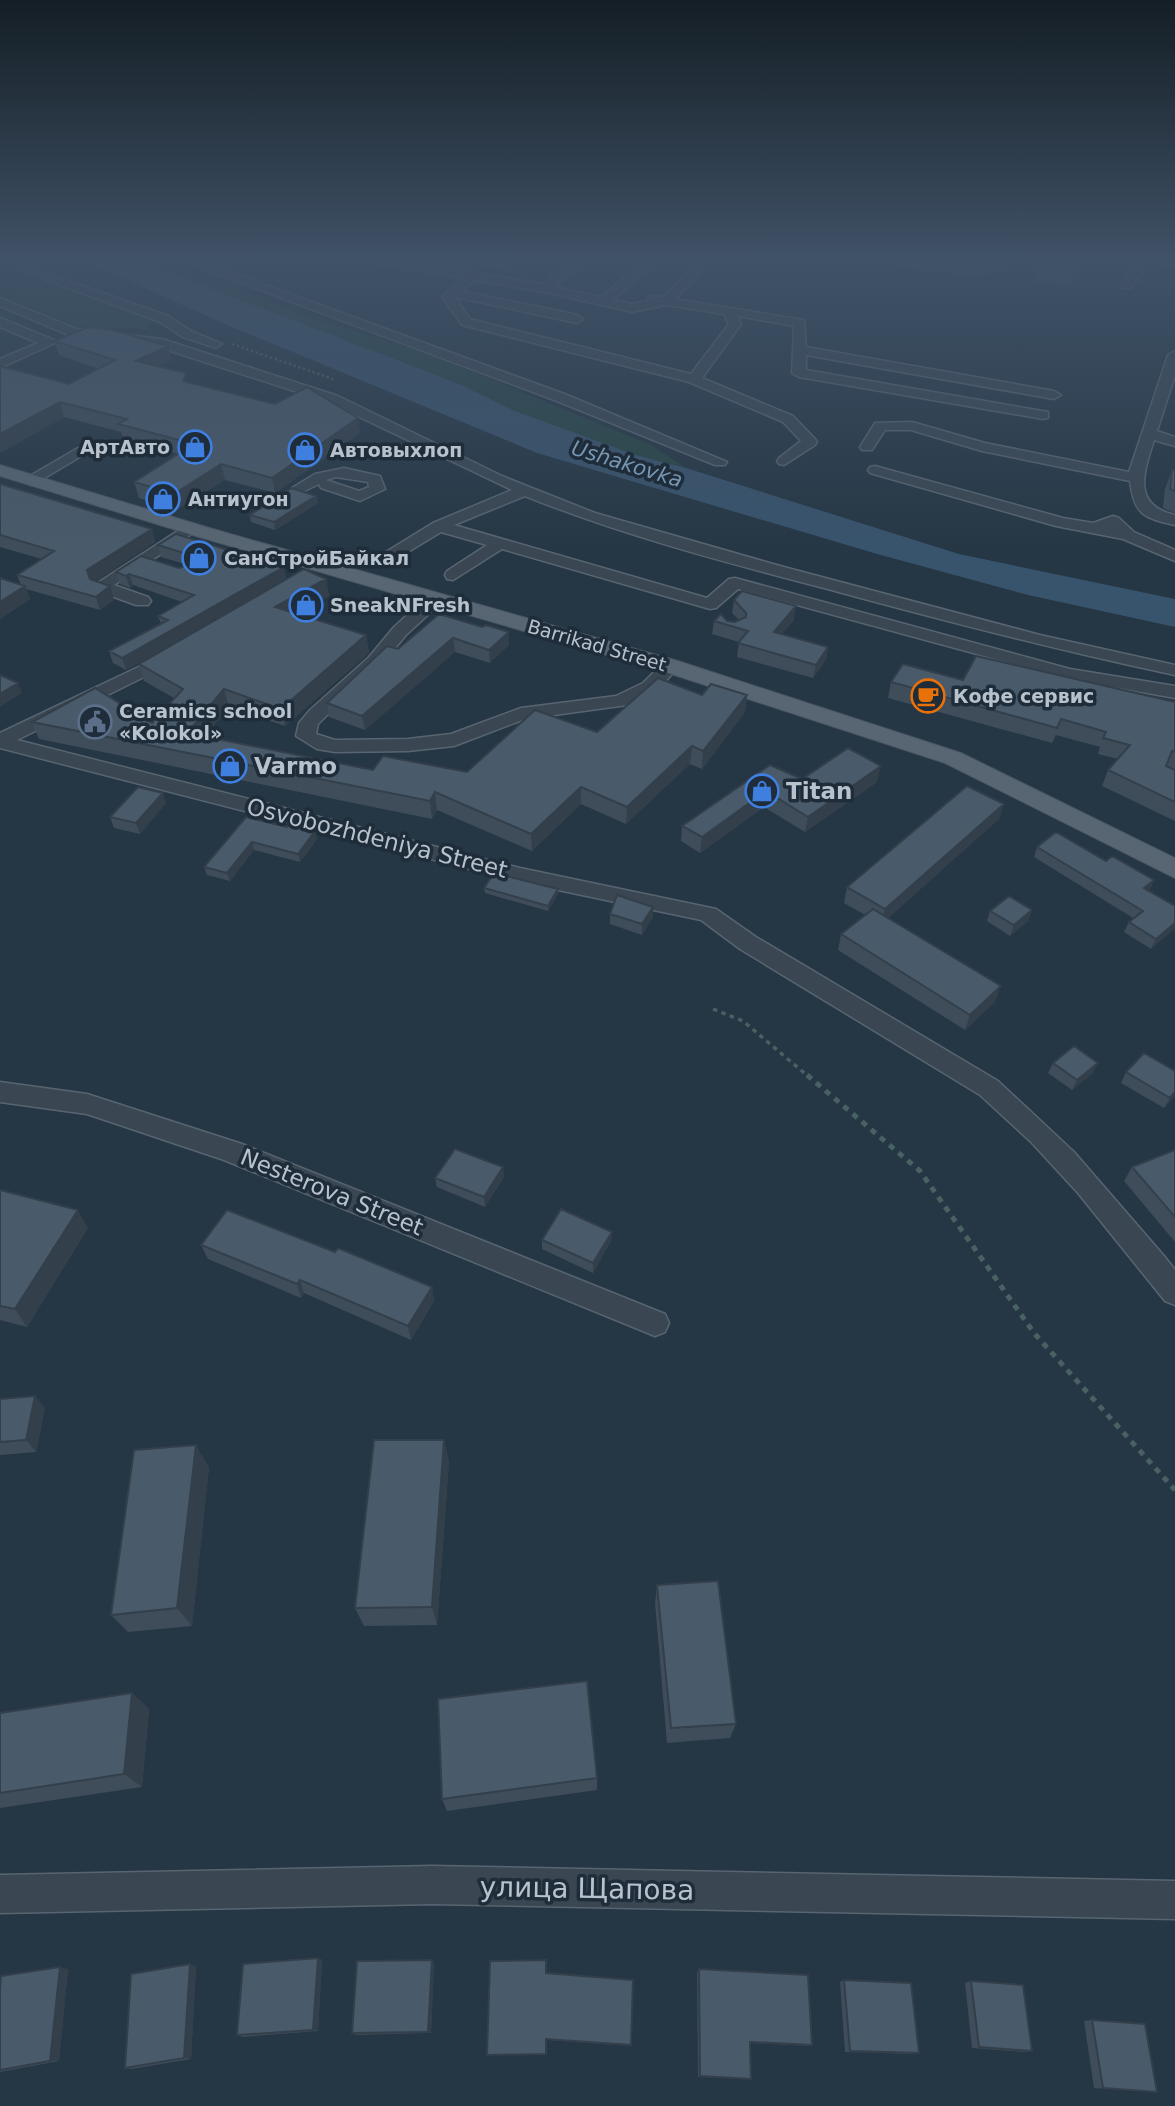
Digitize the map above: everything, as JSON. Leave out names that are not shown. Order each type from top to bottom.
[{"type":"main road","name":"Barrikad Street","points":[[0,470],[190,528],[670,666],[953,758],[1175,870]]},
{"type":"street","points":[[0,364],[20,355]]},
{"type":"street","points":[[198,355],[333,399],[523,491],[589,516],[724,556],[1038,640],[1175,670]]},
{"type":"street","points":[[446,355],[562,398],[720,462]]},
{"type":"street","points":[[599,355],[694,379],[788,419],[810,442],[784,461]]},
{"type":"street","points":[[694,379],[712,355]]},
{"type":"street","points":[[799,355],[799,373],[1043,415]]},
{"type":"street","points":[[829,355],[1054,395]]},
{"type":"street","points":[[1175,355],[1158,436],[1136,478],[1143,505],[1153,515],[1175,520]]},
{"type":"street","points":[[303,375],[338,388],[353,398]]},
{"type":"street","points":[[867,447],[880,426],[912,426],[982,447],[1136,478]]},
{"type":"street","points":[[31,480],[78,452]]},
{"type":"street","points":[[300,488],[326,473],[346,470],[375,479],[377,489],[354,499],[326,485]]},
{"type":"street","points":[[875,470],[1062,523],[1128,535],[1175,556]]},
{"type":"street","points":[[391,555],[439,526],[523,491]]},
{"type":"street","points":[[1094,528],[1143,505]]},
{"type":"street","points":[[1113,521],[1128,535]]},
{"type":"street","points":[[439,526],[496,545],[710,604],[726,620]]},
{"type":"street","points":[[142,601],[101,586],[190,528]]},
{"type":"street","points":[[453,575],[496,545]]},
{"type":"street","points":[[142,559],[163,566]]},
{"type":"street","points":[[300,580],[323,566]]},
{"type":"street","points":[[710,604],[735,583],[1069,674],[1175,692]]},
{"type":"street","points":[[436,598],[400,631],[376,662],[317,713],[309,723],[306,737],[324,745],[335,746],[408,745],[454,740],[521,714],[620,701],[650,687],[670,666]]},
{"type":"street","points":[[0,741],[155,666],[191,645]]},
{"type":"street","name":"Osvobozhdeniya Street","points":[[0,741],[520,875],[708,914],[748,943],[989,1088],[1017,1111],[1111,1210],[1175,1292]]},
{"type":"street","name":"Nesterova Street","points":[[0,1093],[87,1104],[233,1152],[654,1323]]},
{"type":"street","name":"улица Щапова","points":[[0,1894],[432,1885],[1175,1900]]},
{"type":"path","points":[[713,1009],[743,1021],[920,1171],[1034,1333],[1175,1490]]},
{"type":"green space","points":[[381,355],[432,355],[651,445],[686,468],[636,455],[515,411],[459,384]]},
{"type":"water","name":"Ushakovka","points":[[300,355],[384,355],[459,384],[515,411],[636,455],[686,468],[959,554],[1175,599],[1175,627],[1028,595],[877,554],[537,453]]},
{"type":"building","points":[[100,355],[148,355],[136,361],[186,373],[183,381],[275,404],[307,387],[358,418],[272,478],[221,464],[174,494],[134,482],[194,444],[118,424],[127,419],[60,402],[0,434],[0,366],[69,384],[115,360]]},
{"type":"building","points":[[1172,470],[1175,470],[1175,491],[1170,489]]},
{"type":"building","points":[[0,484],[152,529],[87,570],[90,579],[110,586],[96,597],[17,575],[54,551],[0,535]]},
{"type":"building","points":[[292,488],[316,496],[274,522],[250,515]]},
{"type":"building","points":[[176,534],[284,567],[122,658],[109,651],[168,620],[158,616],[194,595],[116,572],[141,556],[179,568],[188,565],[190,559],[187,554],[158,545]]},
{"type":"building","points":[[304,569],[326,579],[275,607],[366,635],[281,709],[224,689],[187,733],[373,770],[383,756],[467,772],[535,710],[597,732],[658,678],[702,695],[711,684],[747,695],[703,751],[692,746],[627,807],[581,787],[531,834],[435,792],[430,801],[32,722],[95,688],[152,723],[183,689],[139,664]]},
{"type":"building","points":[[0,578],[25,586],[0,602]]},
{"type":"building","points":[[742,591],[796,606],[774,632],[828,647],[816,665],[738,643],[748,631],[714,621],[721,614],[727,621],[735,622],[746,617],[746,613],[734,600]]},
{"type":"building","points":[[439,614],[509,632],[489,650],[453,638],[362,716],[327,703],[387,646],[398,649]]},
{"type":"building","points":[[976,656],[1175,702],[1175,752],[1172,751],[1166,766],[1175,770],[1175,802],[1108,770],[1130,745],[1103,738],[1106,732],[1061,719],[1057,728],[891,682],[903,664],[963,680]]},
{"type":"building","points":[[0,675],[18,683],[0,694]]},
{"type":"building","points":[[848,748],[881,766],[808,817],[766,791],[702,837],[682,826],[770,765],[802,779]]},
{"type":"building","points":[[967,786],[1004,804],[885,909],[847,887]]},
{"type":"building","points":[[138,787],[163,793],[136,823],[110,817]]},
{"type":"building","points":[[246,817],[315,831],[298,854],[252,842],[227,873],[204,867]]},
{"type":"building","points":[[1056,832],[1106,861],[1112,856],[1154,880],[1144,888],[1175,906],[1175,923],[1156,939],[1129,922],[1143,911],[1037,847]]},
{"type":"building","points":[[494,873],[558,889],[548,906],[484,888]]},
{"type":"building","points":[[617,895],[653,907],[642,924],[610,914]]},
{"type":"building","points":[[1009,896],[1032,910],[1014,925],[990,911]]},
{"type":"building","points":[[873,909],[1001,986],[970,1015],[841,934]]},
{"type":"building","points":[[1074,1046],[1098,1063],[1077,1080],[1053,1063]]},
{"type":"building","points":[[1144,1053],[1175,1071],[1175,1092],[1170,1098],[1126,1072]]},
{"type":"building","points":[[455,1149],[503,1167],[484,1197],[435,1178]]},
{"type":"building","points":[[1175,1150],[1175,1217],[1132,1167]]},
{"type":"building","points":[[0,1190],[78,1210],[15,1309],[0,1306]]},
{"type":"building","points":[[561,1209],[612,1232],[593,1263],[542,1240]]},
{"type":"building","points":[[227,1210],[335,1252],[338,1248],[432,1287],[408,1326],[300,1280],[297,1284],[201,1245]]},
{"type":"building","points":[[35,1396],[26,1440],[0,1442],[0,1399]]},
{"type":"building","points":[[374,1440],[444,1440],[432,1607],[355,1608]]},
{"type":"building","points":[[196,1445],[177,1608],[111,1615],[134,1450]]},
{"type":"building","points":[[718,1581],[736,1724],[671,1728],[657,1585]]},
{"type":"building","points":[[587,1681],[597,1778],[442,1799],[438,1699]]},
{"type":"building","points":[[132,1693],[124,1774],[0,1793],[0,1713]]},
{"type":"building","points":[[318,1958],[313,2030],[237,2035],[243,1964]]},
{"type":"building","points":[[432,1960],[428,2032],[352,2033],[357,1961]]},
{"type":"building","points":[[546,1960],[546,1973],[633,1980],[631,2045],[546,2039],[546,2054],[487,2055],[490,1961]]},
{"type":"building","points":[[190,1964],[184,2058],[125,2068],[131,1974]]},
{"type":"building","points":[[60,1967],[50,2061],[0,2070],[1,1976]]},
{"type":"building","points":[[699,1969],[808,1975],[812,2045],[750,2042],[751,2079],[700,2076]]},
{"type":"building","points":[[844,1980],[911,1983],[919,2053],[850,2051]]},
{"type":"building","points":[[971,1981],[1023,1985],[1032,2051],[979,2047]]},
{"type":"building","points":[[1092,2020],[1145,2024],[1157,2092],[1103,2088]]},
{"type":"place","name":"АртАвто","points":[[195,447]]},
{"type":"place","name":"Автовыхлоп","points":[[305,450]]},
{"type":"place","name":"Антиугон","points":[[163,499]]},
{"type":"place","name":"СанСтройБайкал","points":[[199,558]]},
{"type":"place","name":"SneakNFresh","points":[[306,605]]},
{"type":"place","name":"Кофе сервис","points":[[928,696]]},
{"type":"place","name":"Ceramics school «Kolokol»","points":[[95,722]]},
{"type":"place","name":"Varmo","points":[[230,766]]},
{"type":"place","name":"Titan","points":[[762,791]]}]
